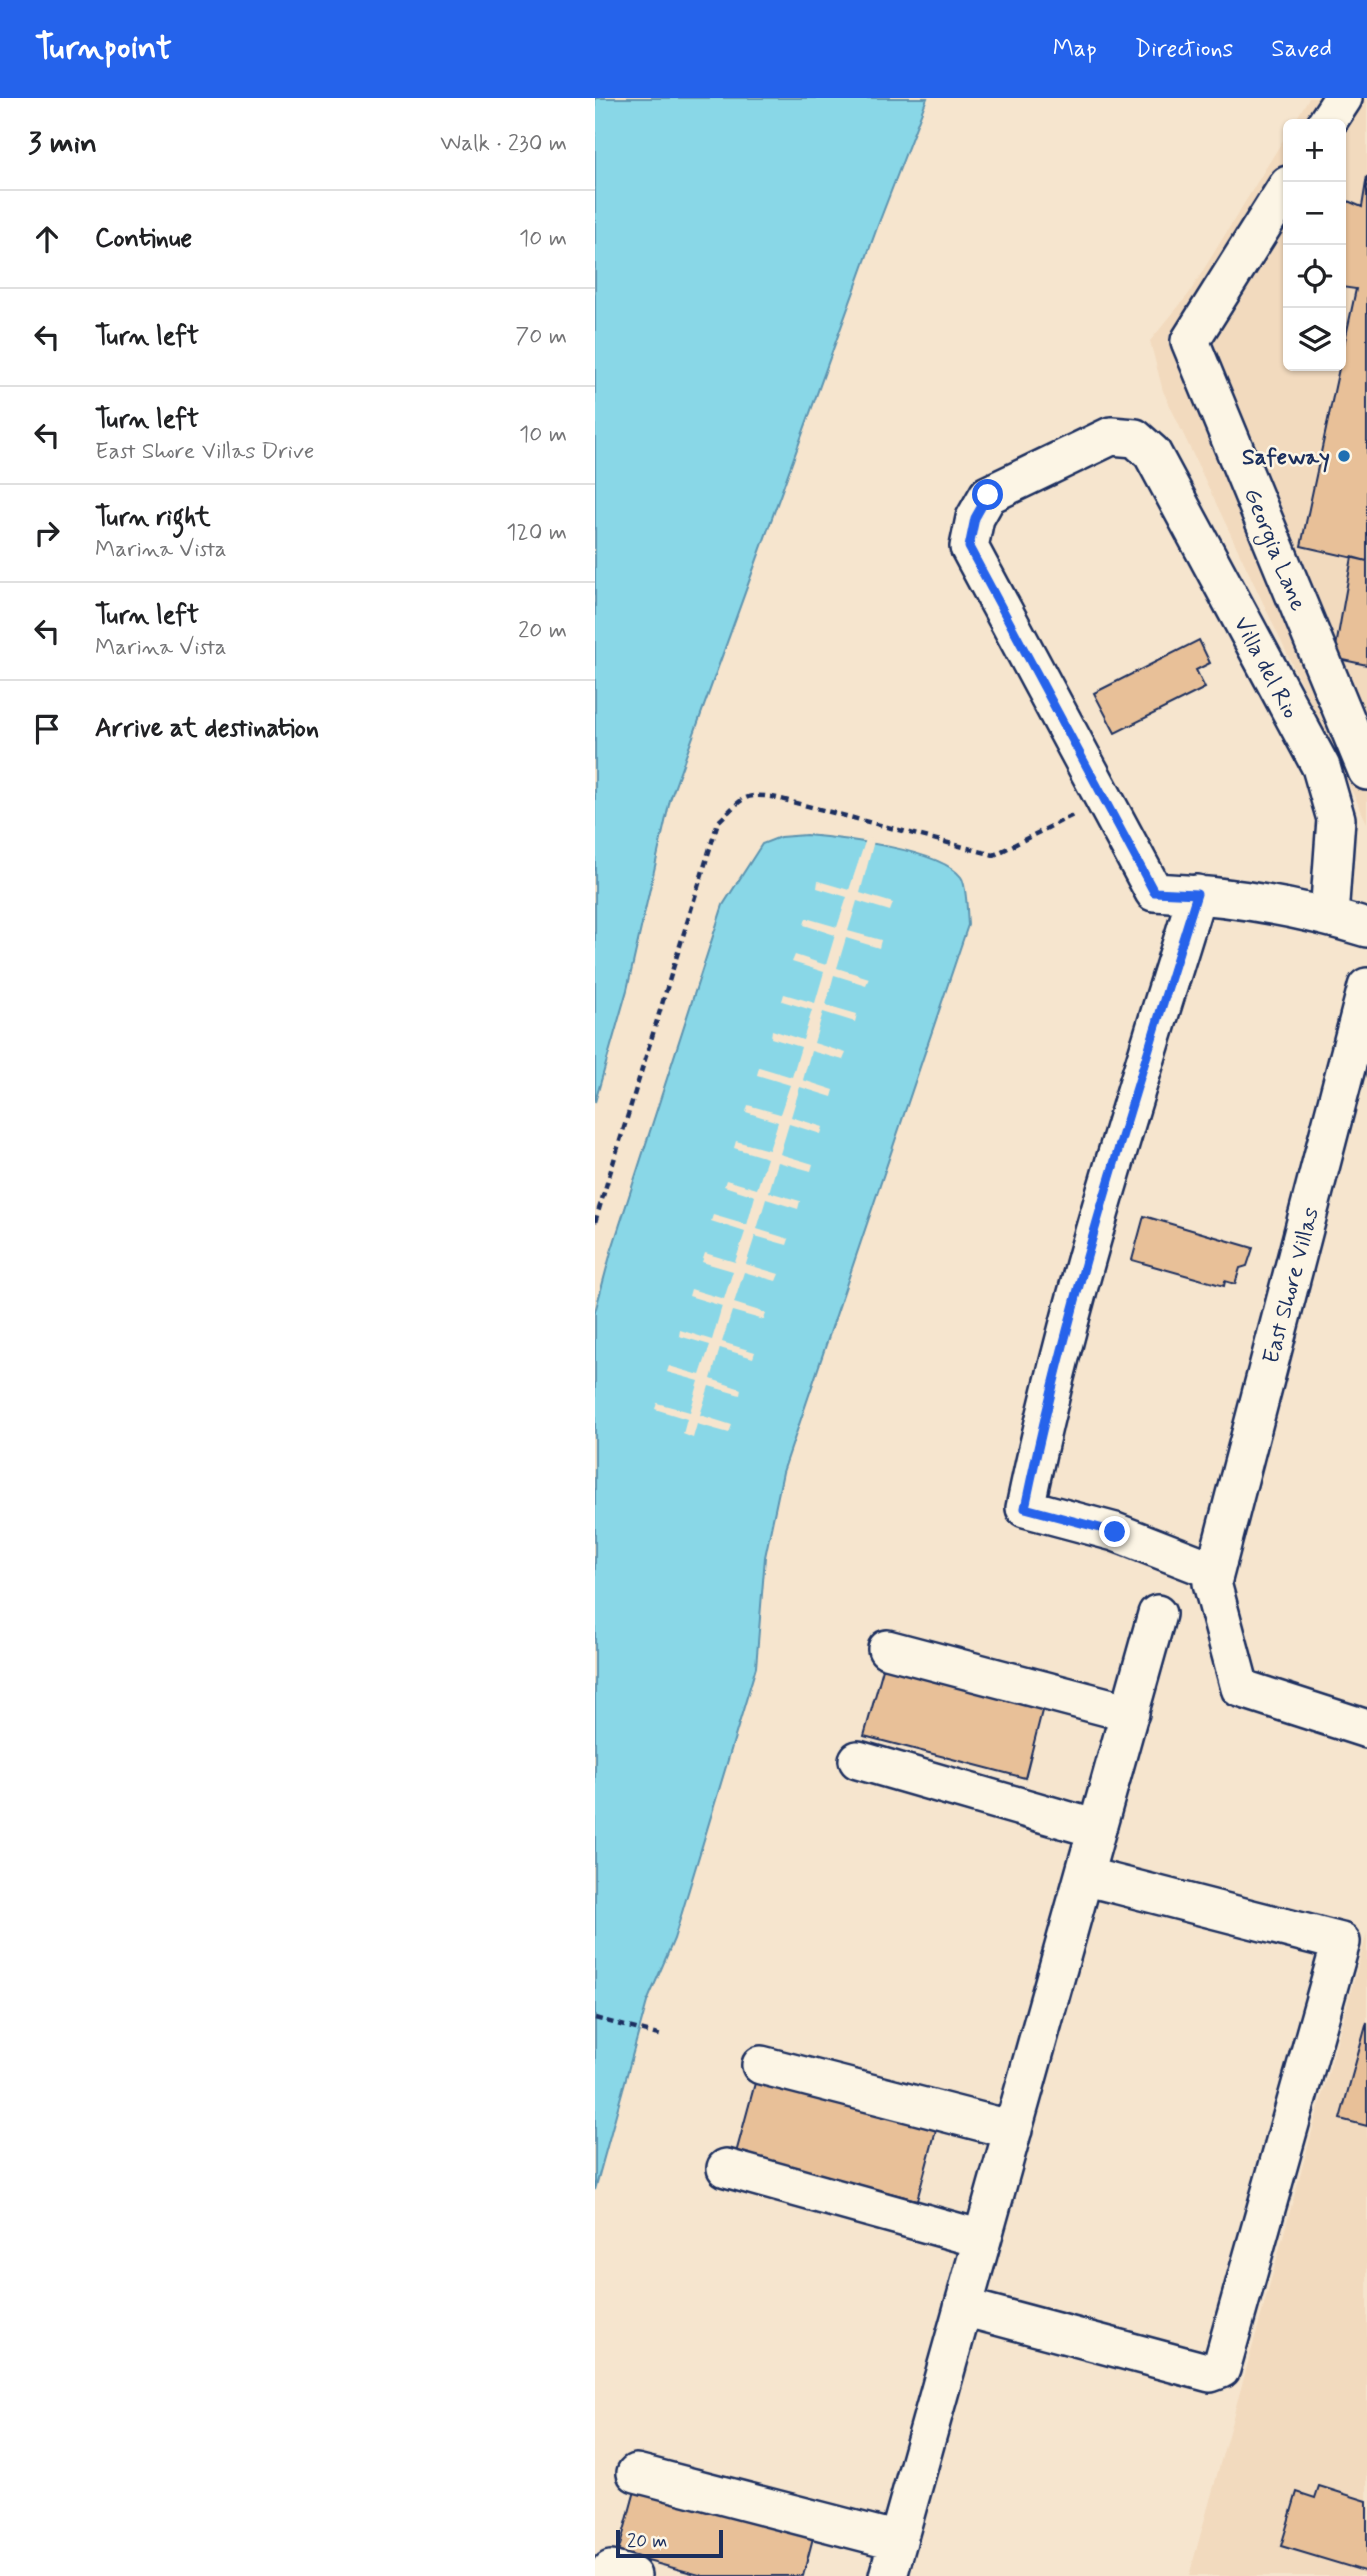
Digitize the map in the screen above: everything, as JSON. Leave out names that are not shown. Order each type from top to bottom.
[{"type":"street","points":[[1329,119],[1343,98]]},
{"type":"street","name":"Georgia Lane","points":[[1283,193],[1190,341],[1367,771]]},
{"type":"street","name":"Villa del Rio","points":[[1104,799],[969,547],[975,518],[988,495],[1111,436],[1135,439],[1152,453],[1321,767],[1336,819],[1329,916]]},
{"type":"street","points":[[1104,799],[1154,892],[1197,894],[1329,916],[1367,928]]},
{"type":"street","points":[[1197,894],[1117,1154],[1043,1421],[1025,1508],[1115,1532],[1214,1577],[1240,1688],[1367,1729]]},
{"type":"street","name":"East Shore Villas","points":[[1214,1577],[1367,987]]},
{"type":"street","points":[[888,2576],[1157,1614]]},
{"type":"street","points":[[887,1649],[1130,1713]]},
{"type":"street","points":[[857,1760],[1097,1829]]},
{"type":"street","points":[[963,2307],[1210,2373],[1221,2369],[1341,1942],[1084,1876]]},
{"type":"street","points":[[761,2065],[1013,2130]]},
{"type":"street","points":[[726,2168],[982,2239]]},
{"type":"street","points":[[636,2473],[898,2541]]},
{"type":"path","points":[[595,1222],[717,822],[742,800],[755,794],[777,798],[994,855],[1104,799]]},
{"type":"path","points":[[595,2018],[662,2036]]},
{"type":"shaded area","points":[[1309,98],[1367,98],[1367,823],[1163,391],[1150,341],[1188,295],[1283,140],[1283,371],[1346,371],[1346,119],[1296,119]]},
{"type":"shaded area","points":[[1367,1933],[1367,2576],[1189,2576],[1194,2558]]},
{"type":"water","points":[[595,98],[927,98],[878,225],[670,800],[627,990],[595,1102]]},
{"type":"water","points":[[806,835],[912,852],[950,867],[963,881],[968,925],[783,1472],[765,1557],[756,1667],[674,1939],[647,2002],[595,2190],[595,1312],[611,1252],[723,905],[762,844],[780,837]]},
{"type":"pier","points":[[866,839],[874,841],[860,893],[893,903],[890,911],[857,901],[848,931],[881,940],[879,948],[846,938],[837,968],[869,978],[866,985],[834,975],[826,1005],[857,1014],[855,1022],[823,1012],[814,1043],[846,1053],[843,1060],[811,1051],[803,1080],[834,1090],[832,1097],[800,1087],[791,1117],[823,1127],[821,1134],[789,1124],[780,1154],[813,1164],[811,1171],[778,1162],[769,1192],[800,1201],[798,1209],[766,1199],[757,1229],[789,1239],[787,1245],[755,1236],[746,1264],[779,1274],[776,1281],[744,1272],[734,1303],[766,1313],[764,1320],[732,1311],[722,1342],[755,1352],[753,1358],[720,1348],[711,1379],[741,1389],[740,1395],[709,1386],[700,1415],[732,1425],[729,1433],[697,1424],[693,1438],[683,1434],[687,1419],[655,1409],[657,1403],[690,1412],[699,1381],[667,1372],[669,1366],[700,1375],[710,1345],[679,1336],[680,1330],[712,1340],[722,1306],[689,1296],[691,1289],[724,1299],[733,1271],[702,1262],[705,1253],[735,1262],[745,1232],[711,1221],[713,1215],[747,1225],[755,1196],[724,1186],[726,1180],[757,1189],[767,1158],[734,1148],[736,1141],[769,1150],[778,1122],[746,1112],[748,1105],[780,1114],[790,1085],[757,1075],[759,1067],[792,1077],[801,1047],[771,1038],[772,1030],[803,1040],[812,1010],[782,1001],[784,994],[815,1003],[824,972],[792,962],[795,955],[826,965],[835,935],[804,925],[806,918],[837,927],[847,897],[817,888],[818,881],[849,890]]},
{"type":"building","name":"Safeway","points":[[1367,176],[1367,561],[1301,546],[1338,371],[1346,371],[1346,336],[1356,289],[1346,288],[1346,200],[1362,207]]},
{"type":"building","points":[[1352,557],[1367,561],[1367,665],[1334,658]]},
{"type":"building","points":[[1199,640],[1210,663],[1196,670],[1205,688],[1115,733],[1094,693]]},
{"type":"building","points":[[1144,1216],[1253,1248],[1247,1266],[1240,1268],[1235,1284],[1225,1281],[1224,1286],[1132,1260]]},
{"type":"building","points":[[884,1665],[1043,1707],[1025,1778],[864,1736]]},
{"type":"building","points":[[1367,2022],[1367,2126],[1340,2119]]},
{"type":"building","points":[[755,2083],[936,2130],[917,2200],[736,2153]]},
{"type":"building","points":[[1319,2486],[1367,2501],[1367,2572],[1281,2546],[1297,2492],[1315,2498]]},
{"type":"building","points":[[636,2487],[814,2534],[803,2576],[703,2576],[618,2553]]},
{"type":"place","name":"Safeway","points":[[1344,456]]},
{"type":"route","points":[[988,495],[975,518],[969,547],[1154,892],[1197,894],[1117,1154],[1043,1421],[1025,1508],[1115,1532]]}]
